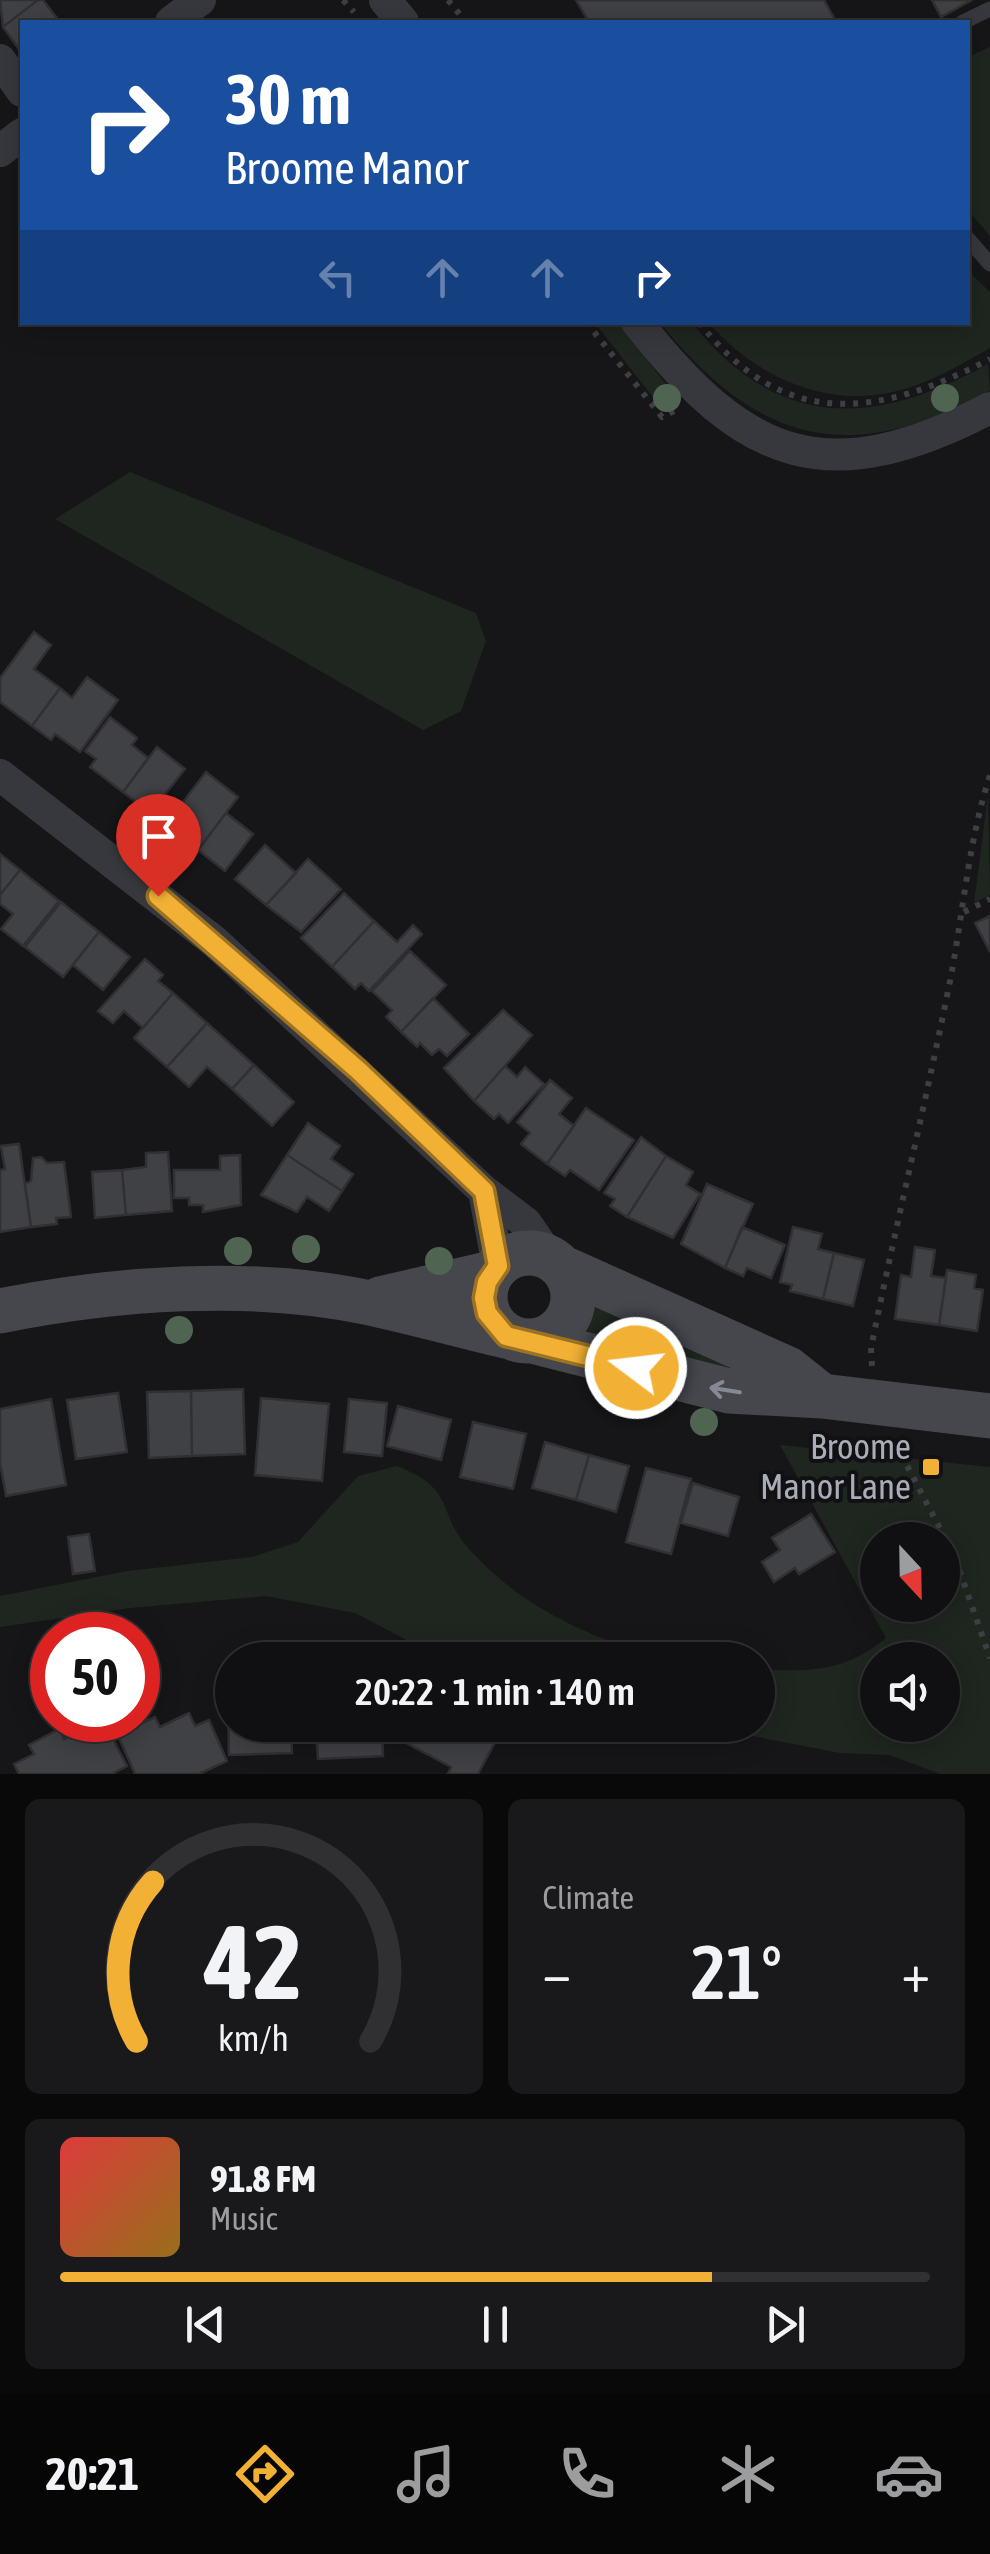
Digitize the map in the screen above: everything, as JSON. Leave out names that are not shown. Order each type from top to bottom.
[{"type":"main road","points":[[363,1302],[437,1289],[495,1269],[520,1254],[557,1263],[788,1369],[822,1396]]},
{"type":"main road","points":[[495,1269],[484,1298],[487,1313],[521,1339],[550,1337],[570,1316],[574,1290],[557,1263]]},
{"type":"main road","points":[[0,1311],[196,1290],[363,1302],[729,1391],[822,1396],[990,1416]]},
{"type":"street","points":[[385,0],[401,20]]},
{"type":"street","points":[[0,60],[20,88]]},
{"type":"street","points":[[0,151],[20,136]]},
{"type":"street","points":[[640,325],[700,397],[756,434],[792,448],[860,456],[892,451],[939,435],[990,408]]},
{"type":"street","points":[[0,776],[73,828],[215,942],[484,1191],[526,1223],[557,1263]]},
{"type":"street","points":[[484,1191],[495,1269]]},
{"type":"lane","points":[[966,20],[990,9]]},
{"type":"lane","points":[[970,241],[990,264]]},
{"type":"path","points":[[448,0],[464,20]]},
{"type":"path","points":[[701,325],[752,375],[785,392],[854,406],[894,401],[932,388],[990,359]]},
{"type":"path","points":[[990,775],[968,854],[963,913],[872,1348],[874,1404],[954,1554],[990,1658]]},
{"type":"path","points":[[963,913],[990,900]]},
{"type":"shaded area","points":[[990,47],[990,236],[970,212],[970,56]]},
{"type":"shaded area","points":[[970,273],[990,292],[990,348],[928,381],[878,395],[824,393],[798,385],[773,374],[728,343],[711,325],[970,325]]},
{"type":"shaded area","points":[[597,325],[620,325],[677,398],[662,409]]},
{"type":"shaded area","points":[[662,325],[694,325],[725,358],[759,384],[793,400],[829,408],[867,407],[906,399],[988,364],[990,391],[939,415],[893,430],[850,435],[810,431],[771,418],[734,396],[697,364]]},
{"type":"shaded area","points":[[130,472],[476,613],[486,641],[461,711],[423,730],[55,519]]},
{"type":"shaded area","points":[[988,795],[990,895],[974,903]]},
{"type":"shaded area","points":[[596,1299],[728,1365],[725,1376],[586,1337]]},
{"type":"shaded area","points":[[780,1445],[990,1467],[990,1774],[940,1774],[890,1755],[840,1753],[775,1740],[775,1669],[826,1667],[860,1656],[860,1742],[960,1742],[960,1642],[881,1642],[886,1638],[877,1622],[960,1622],[960,1522],[860,1522],[860,1591]]},
{"type":"shaded area","points":[[397,1466],[416,1475],[438,1493],[469,1549],[512,1589],[560,1619],[612,1642],[411,1642],[355,1613],[266,1596],[103,1612],[30,1612],[30,1623],[0,1627],[0,1596],[127,1571],[252,1557],[298,1542],[358,1476]]},
{"type":"building","points":[[0,0],[38,0],[3,27]]},
{"type":"building","points":[[38,0],[43,0],[58,20],[20,20],[20,51],[3,27]]},
{"type":"building","points":[[576,0],[824,0],[834,18],[830,20],[588,20]]},
{"type":"building","points":[[932,0],[972,0],[941,17]]},
{"type":"building","points":[[34,632],[51,645],[34,669],[60,688],[32,726],[0,702],[0,678]]},
{"type":"building","points":[[87,677],[118,700],[80,752],[55,734],[51,740],[32,726],[60,688],[72,698]]},
{"type":"building","points":[[110,717],[137,738],[132,745],[148,758],[123,792],[90,767],[96,759],[85,751]]},
{"type":"building","points":[[157,747],[185,769],[150,813],[123,792]]},
{"type":"building","points":[[206,772],[238,797],[198,850],[177,834],[181,829],[169,820]]},
{"type":"building","points":[[226,813],[253,834],[225,871],[198,850]]},
{"type":"building","points":[[265,845],[296,873],[266,905],[235,879]]},
{"type":"building","points":[[0,854],[20,870],[0,895]]},
{"type":"building","points":[[308,859],[341,889],[301,932],[266,905]]},
{"type":"building","points":[[20,870],[59,901],[23,946],[1,929],[13,914],[0,904],[0,895]]},
{"type":"building","points":[[344,893],[374,921],[332,967],[301,938]]},
{"type":"building","points":[[61,902],[99,932],[63,977],[25,947]]},
{"type":"building","points":[[990,916],[990,952],[975,923]]},
{"type":"building","points":[[374,921],[397,942],[413,925],[422,934],[369,991],[361,983],[355,989],[332,967]]},
{"type":"building","points":[[99,932],[130,957],[103,990],[73,965]]},
{"type":"building","points":[[410,951],[446,985],[401,1032],[386,1017],[392,1010],[372,991]]},
{"type":"building","points":[[145,959],[163,975],[158,981],[173,993],[143,1028],[124,1011],[113,1023],[98,1011]]},
{"type":"building","points":[[173,993],[207,1023],[167,1067],[134,1038]]},
{"type":"building","points":[[433,998],[469,1034],[447,1056],[439,1049],[432,1055],[401,1032]]},
{"type":"building","points":[[503,1010],[532,1035],[474,1101],[444,1068]]},
{"type":"building","points":[[207,1023],[254,1065],[232,1089],[207,1067],[189,1087],[167,1067]]},
{"type":"building","points":[[254,1065],[294,1102],[272,1126],[232,1089]]},
{"type":"building","points":[[505,1066],[517,1077],[525,1067],[544,1084],[508,1123],[499,1114],[494,1119],[474,1101]]},
{"type":"building","points":[[550,1080],[572,1098],[559,1114],[574,1126],[547,1164],[521,1144],[530,1133],[517,1122]]},
{"type":"building","points":[[586,1108],[634,1140],[599,1190],[570,1170],[565,1176],[547,1164]]},
{"type":"building","points":[[308,1123],[340,1146],[331,1159],[353,1174],[342,1191],[287,1155]]},
{"type":"building","points":[[641,1137],[666,1156],[627,1217],[610,1206],[615,1199],[604,1193]]},
{"type":"building","points":[[19,1144],[31,1227],[0,1232],[0,1170],[5,1169],[1,1146]]},
{"type":"building","points":[[168,1152],[172,1211],[126,1215],[122,1170],[146,1167],[146,1153]]},
{"type":"building","points":[[240,1155],[241,1205],[203,1212],[203,1205],[189,1205],[189,1198],[174,1198],[174,1170],[220,1170],[220,1156]]},
{"type":"building","points":[[287,1155],[342,1191],[329,1211],[307,1197],[297,1212],[261,1195]]},
{"type":"building","points":[[666,1156],[693,1172],[686,1185],[700,1194],[673,1238],[627,1217]]},
{"type":"building","points":[[41,1157],[47,1163],[64,1162],[71,1217],[56,1218],[57,1224],[31,1227],[25,1184],[31,1181],[33,1158]]},
{"type":"building","points":[[122,1170],[126,1215],[95,1218],[92,1172]]},
{"type":"building","points":[[707,1184],[753,1204],[725,1268],[681,1244]]},
{"type":"building","points":[[742,1227],[785,1245],[771,1278],[747,1268],[743,1276],[725,1268]]},
{"type":"building","points":[[793,1227],[822,1234],[818,1249],[834,1253],[823,1299],[790,1291],[792,1285],[780,1282]]},
{"type":"building","points":[[915,1247],[935,1250],[931,1276],[946,1278],[939,1325],[895,1319],[901,1275],[911,1277]]},
{"type":"building","points":[[834,1253],[864,1260],[853,1306],[823,1299]]},
{"type":"building","points":[[947,1270],[976,1275],[974,1288],[983,1290],[977,1331],[939,1325]]},
{"type":"building","points":[[243,1389],[245,1454],[192,1456],[191,1391]]},
{"type":"building","points":[[191,1391],[192,1456],[149,1458],[147,1392]]},
{"type":"building","points":[[118,1393],[127,1452],[76,1459],[67,1400]]},
{"type":"building","points":[[261,1398],[329,1404],[322,1481],[255,1475]]},
{"type":"building","points":[[51,1399],[66,1485],[6,1496],[0,1462],[0,1409]]},
{"type":"building","points":[[349,1399],[387,1403],[382,1456],[344,1452]]},
{"type":"building","points":[[398,1406],[451,1420],[441,1460],[387,1446]]},
{"type":"building","points":[[473,1422],[526,1434],[513,1489],[460,1477]]},
{"type":"building","points":[[545,1442],[589,1455],[576,1500],[532,1488]]},
{"type":"building","points":[[589,1455],[629,1466],[616,1512],[576,1500]]},
{"type":"building","points":[[646,1468],[691,1479],[671,1554],[626,1542]]},
{"type":"building","points":[[693,1483],[739,1497],[728,1536],[681,1523]]},
{"type":"building","points":[[811,1514],[835,1552],[799,1574],[795,1568],[774,1582],[762,1562],[780,1550],[772,1538]]},
{"type":"building","points":[[89,1534],[95,1571],[73,1574],[68,1537]]},
{"type":"building","points":[[189,1713],[195,1726],[209,1720],[215,1742],[219,1742],[227,1761],[199,1774],[135,1774],[121,1742],[160,1742],[160,1727]]},
{"type":"building","points":[[114,1742],[127,1766],[112,1774],[19,1774],[14,1764],[34,1754],[29,1745]]},
{"type":"building","points":[[229,1742],[292,1742],[292,1753],[229,1755]]},
{"type":"building","points":[[317,1742],[383,1742],[383,1756],[318,1759]]},
{"type":"building","points":[[405,1742],[494,1744],[478,1774],[448,1774],[451,1767]]},
{"type":"place","name":"Broome Manor Lane","points":[[931,1467]]},
{"type":"route","points":[[158,896],[358,1070],[484,1191],[498,1266],[487,1282],[484,1298],[495,1326],[520,1341],[636,1368]]}]
